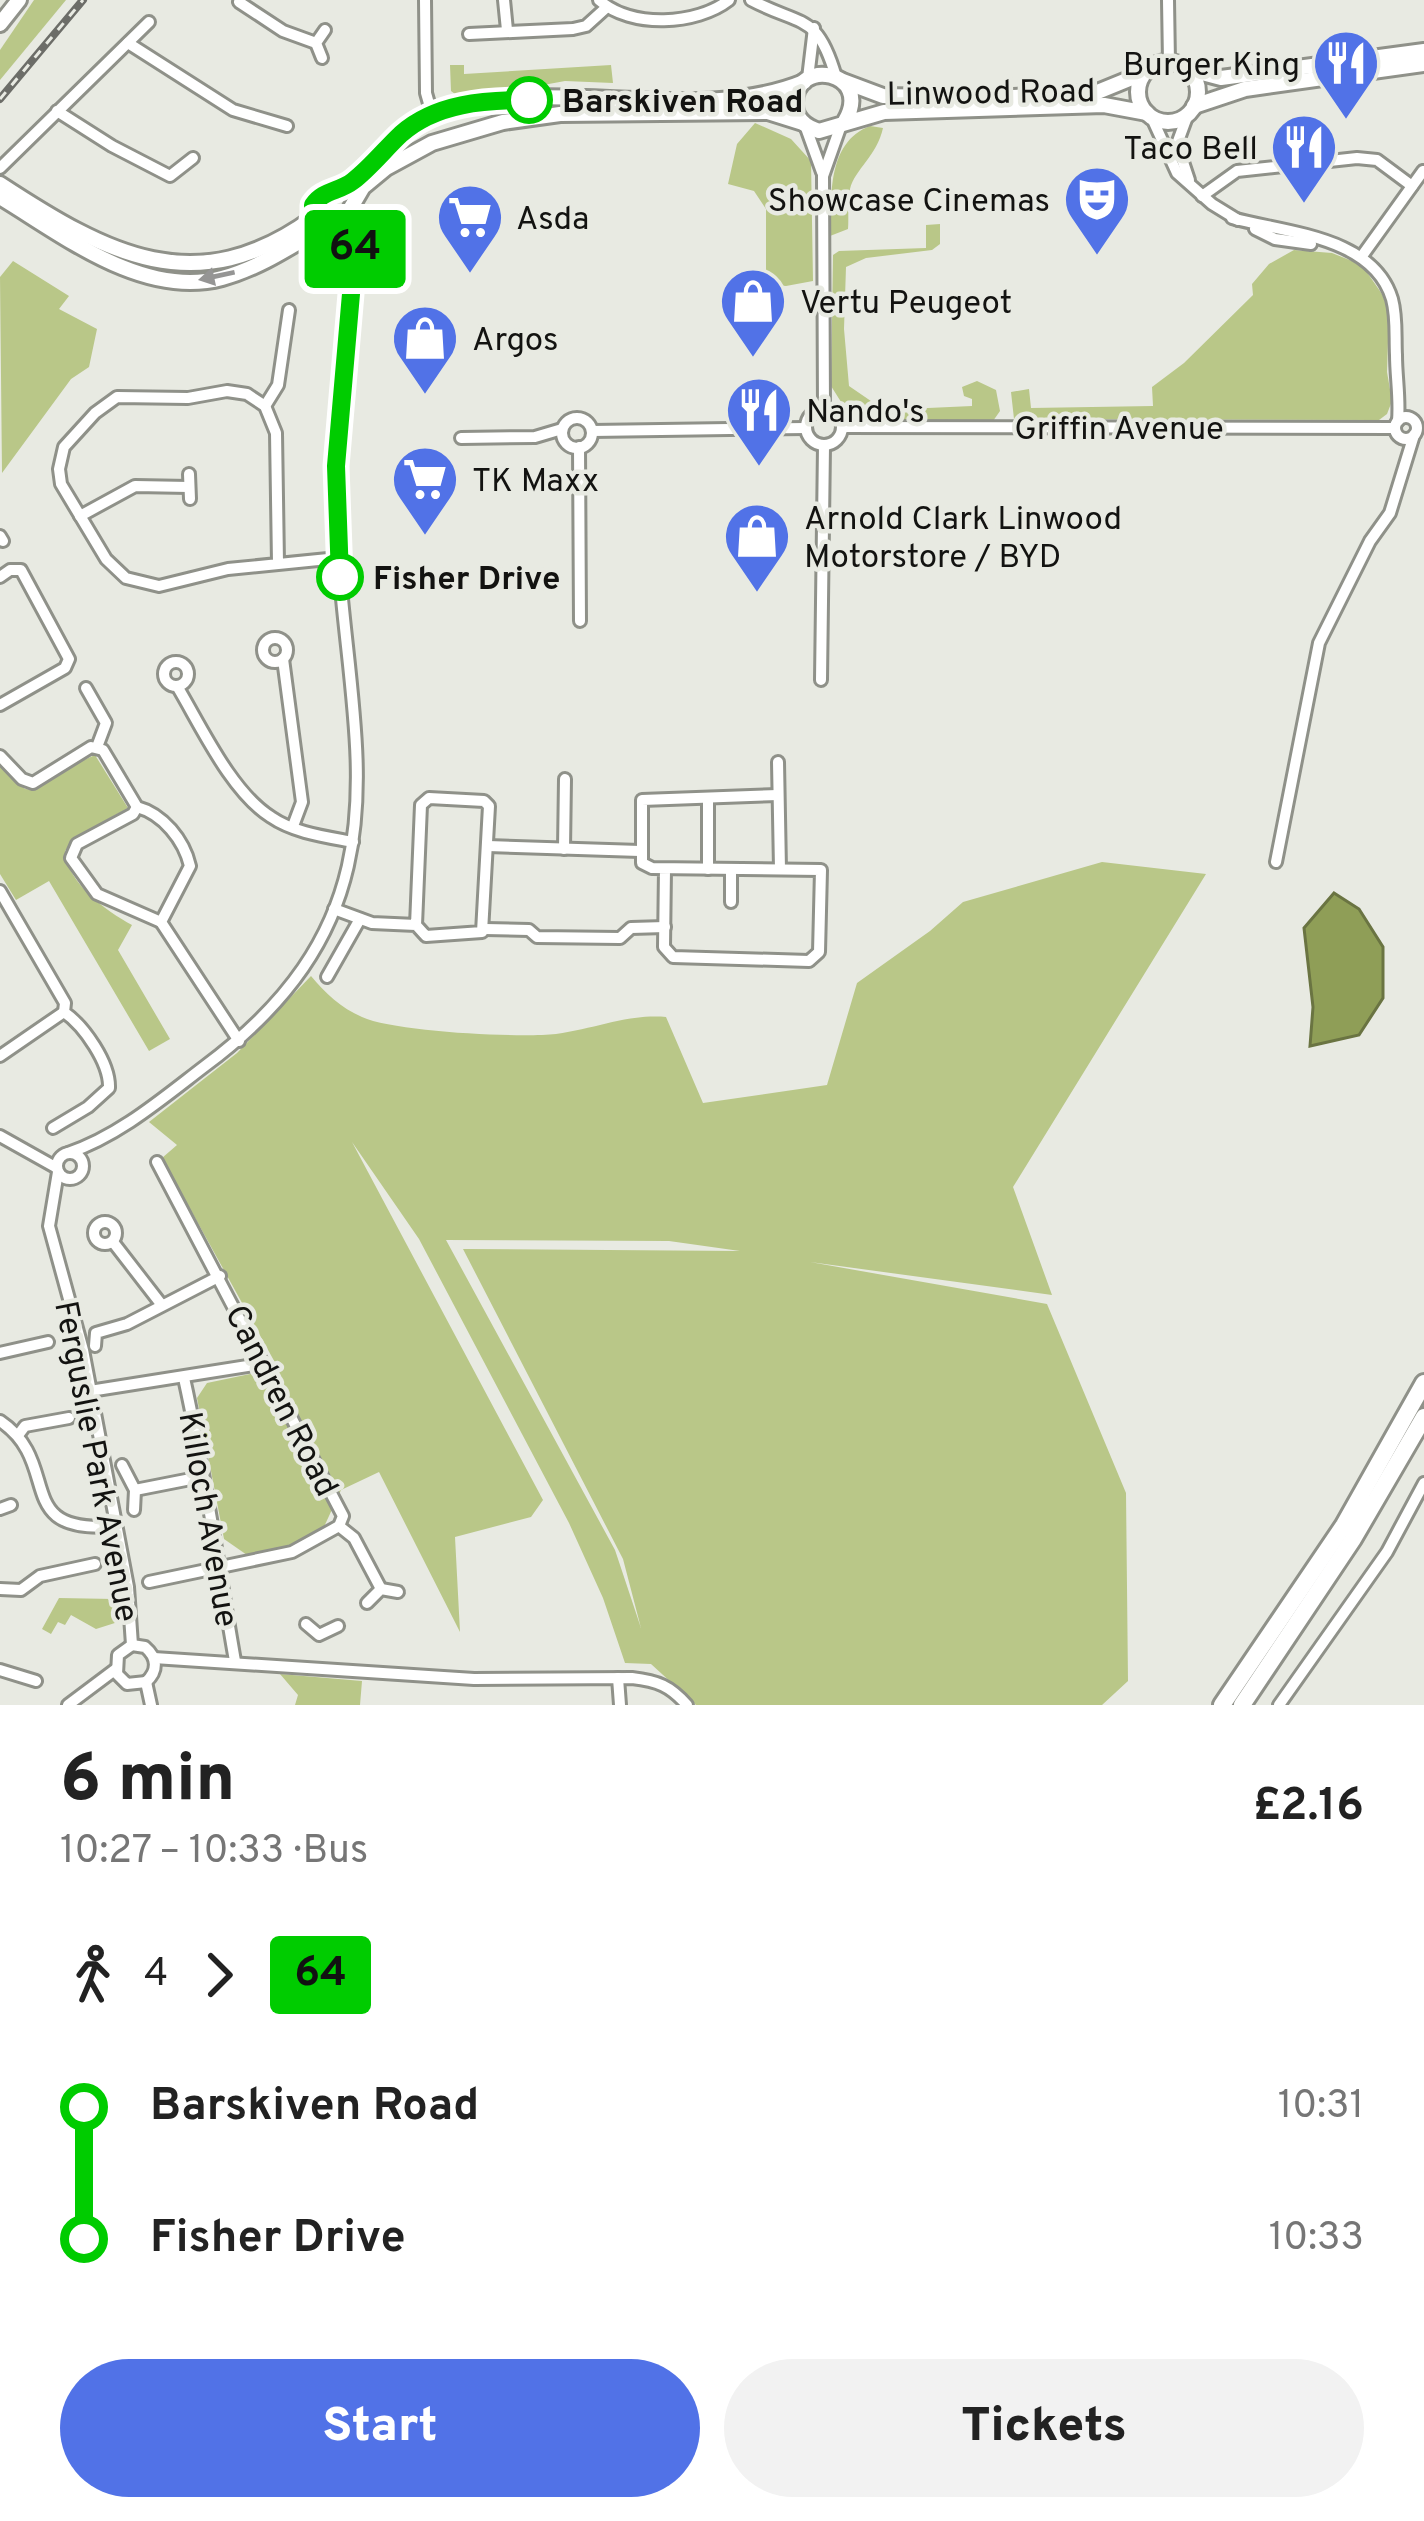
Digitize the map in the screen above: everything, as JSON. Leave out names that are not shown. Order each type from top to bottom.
[{"type":"highway","points":[[1222,1705],[1355,1506],[1424,1382]]},
{"type":"highway","points":[[1242,1705],[1372,1510],[1424,1417]]},
{"type":"main road","points":[[0,24],[20,0]]},
{"type":"main road","points":[[1424,51],[1221,78],[1169,62],[1151,67],[1138,91],[1149,114],[1169,122],[1245,88],[1424,64]]},
{"type":"main road","points":[[1187,69],[1197,86],[1191,110]]},
{"type":"main road","points":[[318,223],[318,197],[353,182],[407,129],[432,114],[498,100],[560,107],[748,105],[819,131],[843,123],[850,113],[851,94],[837,78],[820,74],[748,105]]},
{"type":"main road","name":"Linwood Road","points":[[837,78],[883,96],[993,98],[1095,93],[1144,74]]},
{"type":"main road","points":[[804,124],[795,98],[806,80]]},
{"type":"main road","name":"Linwood Road","points":[[843,123],[884,112],[1104,104],[1149,114]]},
{"type":"main road","points":[[0,184],[100,245],[178,264],[250,253],[318,223],[333,230],[344,224],[363,188],[386,168],[432,143],[560,107]]},
{"type":"main road","points":[[332,192],[345,198],[350,207]]},
{"type":"main road","points":[[0,197],[92,252],[177,282],[219,279],[265,262],[318,223]]},
{"type":"street","points":[[224,0],[229,4],[240,1],[283,31],[316,43],[322,58]]},
{"type":"street","points":[[425,0],[425,93],[432,114]]},
{"type":"street","points":[[504,0],[507,30]]},
{"type":"street","points":[[469,34],[586,26],[603,4],[634,17],[700,17],[729,0]]},
{"type":"street","points":[[751,0],[807,21],[837,78]]},
{"type":"street","points":[[1168,0],[1169,62]]},
{"type":"street","points":[[0,168],[148,22]]},
{"type":"street","points":[[806,80],[814,28]]},
{"type":"street","points":[[316,43],[325,30]]},
{"type":"street","points":[[128,43],[233,110],[287,126]]},
{"type":"street","points":[[57,110],[170,176],[193,158]]},
{"type":"street","points":[[1190,183],[1178,144],[1191,110]]},
{"type":"street","points":[[1149,114],[1172,167],[1232,218],[1338,244],[1378,270],[1393,302],[1400,395],[1397,428],[1404,462]]},
{"type":"street","points":[[823,176],[843,123]]},
{"type":"street","points":[[804,124],[823,176],[824,409]]},
{"type":"street","points":[[1202,196],[1237,171],[1349,158],[1377,160],[1412,186]]},
{"type":"street","points":[[1362,256],[1424,171]]},
{"type":"street","points":[[58,1170],[66,1154],[97,1144],[239,1041],[305,968],[334,909],[353,842],[359,781],[338,558],[339,404],[355,273],[355,248],[344,224]]},
{"type":"street","points":[[265,406],[278,385],[289,310]]},
{"type":"street","points":[[272,329],[285,332]]},
{"type":"street","points":[[278,563],[275,433],[265,406],[247,394],[227,391],[188,398],[117,398],[95,412],[64,447],[59,469],[62,484],[106,560],[126,578],[159,586],[192,576],[338,558]]},
{"type":"street","points":[[1276,862],[1319,643],[1370,541],[1390,513],[1417,428],[1400,395]]},
{"type":"street","points":[[824,409],[838,416],[843,427],[838,440],[824,446],[812,441],[806,428],[812,414],[824,409]]},
{"type":"street","points":[[1397,428],[1407,417],[1417,428]]},
{"type":"street","points":[[461,437],[535,437],[562,429],[576,418],[588,422],[592,431],[590,440],[579,448]]},
{"type":"street","name":"Griffin Avenue","points":[[843,427],[1397,428]]},
{"type":"street","points":[[592,431],[806,428]]},
{"type":"street","points":[[1397,428],[1408,439],[1417,428]]},
{"type":"street","points":[[562,429],[566,443],[579,448]]},
{"type":"street","points":[[821,680],[824,446]]},
{"type":"street","points":[[579,448],[580,621]]},
{"type":"street","points":[[80,516],[135,486],[190,487]]},
{"type":"street","points":[[0,577],[21,570],[69,658],[65,668],[0,705]]},
{"type":"street","points":[[283,658],[302,802],[293,826]]},
{"type":"street","points":[[177,686],[230,774],[270,817],[353,842]]},
{"type":"street","points":[[86,688],[90,709],[106,722],[97,747]]},
{"type":"street","points":[[0,756],[22,779],[33,783],[92,746],[103,750],[137,807],[164,820],[188,855],[190,866],[161,922]]},
{"type":"street","points":[[778,762],[780,868]]},
{"type":"street","points":[[564,848],[565,778]]},
{"type":"street","points":[[665,869],[664,947],[674,957],[809,961],[819,952],[820,870],[652,868],[643,863],[640,851],[642,800],[778,795]]},
{"type":"street","points":[[708,798],[708,869]]},
{"type":"street","points":[[416,925],[421,805],[429,799],[484,801],[489,806],[485,929]]},
{"type":"street","points":[[137,807],[133,814],[77,844],[71,858],[97,894],[161,922],[239,1041]]},
{"type":"street","points":[[488,846],[640,851]]},
{"type":"street","points":[[731,870],[731,902]]},
{"type":"street","points":[[0,890],[65,1003],[64,1012],[0,1056]]},
{"type":"street","points":[[334,909],[361,919],[416,925],[426,936],[524,929],[536,937],[620,938],[631,928],[664,927]]},
{"type":"street","points":[[327,977],[361,919]]},
{"type":"street","points":[[53,1128],[109,1088],[109,1076],[78,1022],[64,1012]]},
{"type":"street","points":[[0,1158],[5,1140],[65,1178],[80,1172]]},
{"type":"street","points":[[54,1208],[97,1144]]},
{"type":"street","points":[[25,1150],[80,1157],[80,1172]]},
{"type":"street","name":"Candren Road","points":[[149,1582],[292,1552],[340,1526],[343,1516],[268,1371],[260,1364],[174,1176],[157,1162]]},
{"type":"street","name":"Ferguslie Park Avenue","points":[[58,1170],[49,1226],[79,1330],[128,1587],[132,1646]]},
{"type":"street","points":[[113,1242],[161,1304]]},
{"type":"street","points":[[88,1318],[95,1339],[220,1276]]},
{"type":"street","points":[[0,1353],[49,1342]]},
{"type":"street","points":[[90,1391],[260,1364]]},
{"type":"street","name":"Killoch Avenue","points":[[184,1378],[235,1661]]},
{"type":"street","points":[[19,1434],[25,1426],[69,1418]]},
{"type":"street","points":[[0,1421],[19,1434],[32,1455],[52,1516],[79,1527],[115,1526]]},
{"type":"street","points":[[122,1465],[134,1490],[134,1510]]},
{"type":"street","points":[[134,1490],[201,1477]]},
{"type":"street","points":[[1280,1705],[1387,1552],[1424,1483]]},
{"type":"street","points":[[340,1526],[354,1538],[381,1589]]},
{"type":"street","points":[[0,1589],[21,1590],[40,1576],[95,1564]]},
{"type":"street","points":[[381,1589],[398,1592]]},
{"type":"street","points":[[367,1603],[381,1589]]},
{"type":"street","points":[[306,1624],[319,1635],[319,1666]]},
{"type":"street","points":[[319,1635],[338,1626]]},
{"type":"street","points":[[68,1705],[116,1669],[118,1655],[132,1646],[145,1648],[154,1658],[154,1671],[146,1682],[128,1684],[116,1669]]},
{"type":"street","points":[[154,1658],[474,1679],[658,1681],[687,1705]]},
{"type":"street","points":[[0,1670],[36,1681]]},
{"type":"street","points":[[618,1678],[620,1705]]},
{"type":"street","points":[[146,1682],[151,1705]]},
{"type":"shaded area","points":[[34,0],[66,0],[0,80],[0,50]]},
{"type":"shaded area","points":[[450,65],[464,65],[464,74],[611,65],[613,83],[565,81],[463,100],[451,91]]},
{"type":"shaded area","points":[[755,123],[791,139],[811,161],[813,281],[766,284],[766,209],[754,191],[728,184],[737,144]]},
{"type":"shaded area","points":[[870,126],[883,128],[850,189],[848,229],[830,236],[839,158],[845,145]]},
{"type":"shaded area","points":[[940,224],[940,244],[932,250],[866,258],[846,267],[849,386],[884,410],[972,406],[962,387],[977,381],[996,390],[1000,411],[993,421],[859,421],[831,386],[833,255],[926,248],[926,225]]},
{"type":"shaded area","points":[[1294,250],[1332,253],[1352,261],[1364,268],[1382,294],[1389,311],[1387,372],[1392,401],[1379,420],[1014,419],[1011,392],[1029,389],[1031,408],[1153,406],[1152,387],[1184,363],[1253,295],[1252,284],[1269,264]]},
{"type":"shaded area","points":[[13,261],[69,296],[59,309],[97,329],[89,367],[71,379],[2,473],[0,277]]},
{"type":"shaded area","points":[[95,755],[128,808],[76,837],[65,851],[67,863],[80,885],[132,925],[118,950],[170,1039],[149,1051],[49,881],[16,900],[0,874],[0,764],[25,789],[36,790],[57,772]]},
{"type":"shaded area","points":[[1102,862],[1206,874],[1013,1187],[1052,1295],[810,1262],[1047,1304],[1126,1493],[1128,1681],[1102,1705],[696,1705],[651,1664],[625,1663],[603,1598],[569,1523],[419,1239],[352,1142],[543,1500],[531,1517],[455,1537],[460,1632],[379,1472],[341,1490],[323,1529],[291,1545],[247,1555],[224,1539],[197,1398],[207,1383],[278,1368],[162,1158],[177,1145],[149,1122],[237,1053],[311,976],[362,1017],[428,1030],[538,1035],[666,1017],[703,1103],[827,1085],[857,983],[963,902]],"holes":[[[446,1240],[669,1241],[740,1251],[463,1249],[623,1559],[641,1628],[615,1550]]]},
{"type":"shaded area","points":[[1334,893],[1359,909],[1383,947],[1383,998],[1359,1035],[1310,1046],[1313,1007],[1304,928]]},
{"type":"shaded area","points":[[59,1598],[114,1599],[118,1622],[96,1629],[71,1615],[65,1625],[58,1622],[51,1634],[42,1629]]},
{"type":"shaded area","points":[[280,1674],[362,1681],[360,1705],[295,1705],[298,1695]]},
{"type":"railway","points":[[0,99],[83,0]]},
{"type":"bus line","name":"64","points":[[340,577],[336,466],[355,248],[344,224],[333,230],[322,228],[313,218],[313,205],[323,194],[353,182],[407,129],[432,114],[498,100],[529,100]]},
{"type":"place","name":"Barskiven Road","points":[[529,100]]},
{"type":"place","name":"Burger King","points":[[1346,122]]},
{"type":"place","name":"Taco Bell","points":[[1304,206]]},
{"type":"place","name":"Showcase Cinemas","points":[[1097,258]]},
{"type":"place","name":"Asda","points":[[470,276]]},
{"type":"place","name":"Vertu Peugeot","points":[[753,360]]},
{"type":"place","name":"Argos","points":[[425,397]]},
{"type":"place","name":"Nando's","points":[[759,469]]},
{"type":"place","name":"TK Maxx","points":[[425,538]]},
{"type":"place","name":"Fisher Drive","points":[[340,577]]},
{"type":"place","name":"Arnold Clark Linwood Motorstore / BYD","points":[[757,595]]}]
